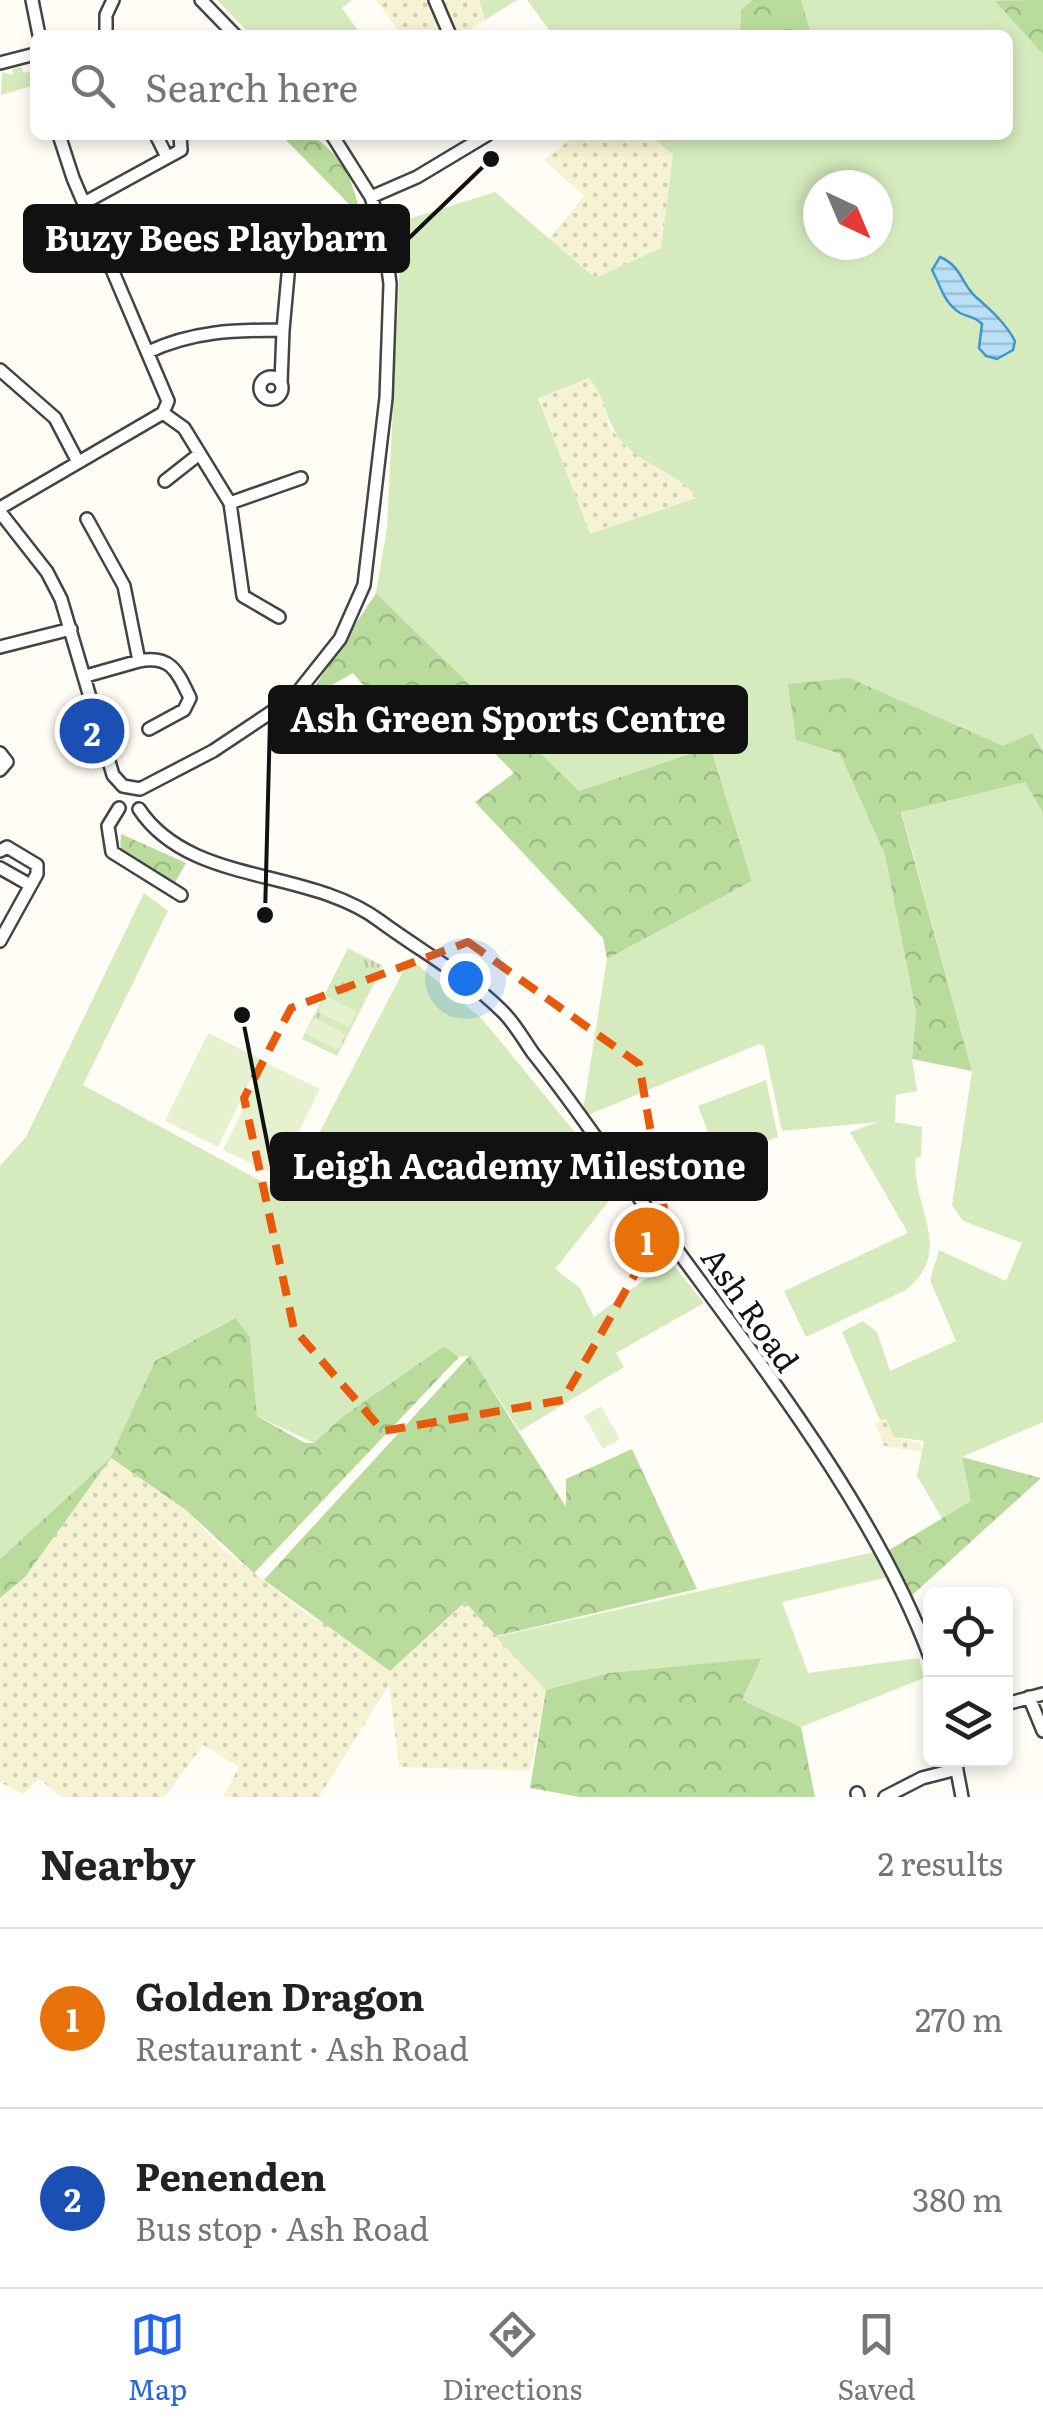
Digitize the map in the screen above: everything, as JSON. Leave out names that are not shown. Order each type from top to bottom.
[{"type":"street","points":[[32,0],[38,30]]},
{"type":"street","points":[[106,30],[106,15],[113,0]]},
{"type":"street","points":[[201,0],[230,30]]},
{"type":"street","points":[[435,0],[448,30]]},
{"type":"street","points":[[1,57],[30,54]]},
{"type":"street","points":[[61,140],[168,401],[163,413],[0,510],[47,572],[71,628],[107,761],[123,786],[140,789],[246,730],[294,697],[332,651],[354,613],[370,559],[389,334],[386,253],[371,197],[335,140]]},
{"type":"street","points":[[158,140],[167,157]]},
{"type":"street","points":[[84,203],[181,150],[180,140]]},
{"type":"street","points":[[371,197],[418,177],[479,140]]},
{"type":"street","points":[[281,383],[289,254]]},
{"type":"street","points":[[148,352],[176,339],[218,330],[283,330]]},
{"type":"street","points":[[0,370],[55,418],[78,462]]},
{"type":"street","points":[[163,413],[184,428],[230,503],[244,596],[280,616]]},
{"type":"street","points":[[165,481],[198,455]]},
{"type":"street","points":[[230,503],[301,478]]},
{"type":"street","points":[[86,519],[124,586],[139,661]]},
{"type":"street","points":[[0,647],[71,628]]},
{"type":"street","points":[[86,676],[139,661],[159,658],[170,662],[190,698],[184,710],[149,729]]},
{"type":"street","points":[[0,753],[7,762],[0,770]]},
{"type":"street","points":[[123,786],[116,796],[120,808],[129,813],[139,810],[144,800],[140,789]]},
{"type":"street","points":[[120,808],[108,826],[112,852],[180,894]]},
{"type":"street","name":"Ash Road","points":[[139,810],[152,828],[194,856],[282,878],[375,917],[504,1013],[585,1118],[811,1442],[879,1548],[923,1637]]},
{"type":"street","points":[[0,851],[7,847],[37,865],[0,941]]},
{"type":"street","points":[[0,868],[30,885]]},
{"type":"street","points":[[1013,1702],[1043,1694]]},
{"type":"street","points":[[1029,1697],[1043,1730]]},
{"type":"street","points":[[885,1797],[949,1767]]},
{"type":"street","points":[[957,1767],[962,1797]]},
{"type":"highlighted area","points":[[468,942],[639,1064],[666,1220],[563,1400],[383,1431],[294,1329],[244,1098],[291,1008]]},
{"type":"shaded area","points":[[376,0],[432,0],[445,30],[397,30]]},
{"type":"shaded area","points":[[440,0],[479,0],[485,20],[470,30],[451,30]]},
{"type":"shaded area","points":[[570,140],[658,141],[673,155],[661,248],[595,278],[549,239],[584,196],[544,160]]},
{"type":"shaded area","points":[[589,378],[600,390],[610,428],[629,450],[682,479],[697,498],[590,535],[538,397]]},
{"type":"shaded area","points":[[886,1418],[894,1437],[921,1443],[921,1452],[884,1446],[875,1423]]},
{"type":"shaded area","points":[[110,1458],[186,1510],[224,1550],[315,1620],[465,1602],[546,1690],[530,1771],[399,1767],[389,1685],[319,1797],[223,1797],[239,1767],[203,1745],[165,1797],[62,1797],[39,1779],[23,1794],[0,1782],[0,1598],[25,1577]]},
{"type":"green space","points":[[217,0],[352,0],[342,8],[357,30],[246,30]]},
{"type":"green space","points":[[479,0],[517,0],[485,20]]},
{"type":"green space","points":[[527,0],[752,0],[741,10],[740,30],[549,30]]},
{"type":"green space","points":[[752,0],[801,0],[810,30],[740,30],[741,10]]},
{"type":"green space","points":[[766,0],[1043,0],[1043,1422],[962,1457],[971,1501],[943,1520],[917,1476],[924,1441],[894,1437],[886,1419],[880,1420],[842,1332],[863,1321],[877,1332],[890,1371],[956,1341],[930,1280],[939,1250],[1006,1281],[1022,1243],[963,1221],[952,1205],[972,1071],[884,747],[802,742],[840,754],[885,855],[916,1013],[912,1059],[917,1091],[896,1095],[895,1122],[922,1127],[916,1174],[928,1225],[928,1258],[921,1274],[906,1290],[806,1337],[784,1291],[908,1233],[850,1132],[878,1122],[782,1131],[764,1046],[759,1044],[588,1115],[583,1110],[607,959],[752,881],[709,747],[579,791],[376,593],[387,528],[402,221],[495,192],[595,278],[661,248],[673,155],[656,140],[1013,140],[1013,30],[751,30]],"holes":[[[589,378],[620,439],[636,454],[681,482],[696,498],[590,534],[538,398]]]},
{"type":"green space","points":[[1043,0],[1043,54],[995,1]]},
{"type":"green space","points":[[22,67],[23,73],[30,72],[30,86],[1,95],[2,72],[13,75],[12,69]]},
{"type":"green space","points":[[286,140],[319,140],[345,164],[376,259],[338,254],[331,229],[349,204]]},
{"type":"green space","points":[[376,593],[579,791],[710,747],[752,881],[607,959],[603,938],[475,802],[514,773],[473,731],[421,754],[353,673],[306,700]]},
{"type":"green space","points":[[849,678],[1003,746],[1032,733],[1043,752],[1043,813],[1025,782],[901,812],[972,1071],[912,1059],[916,1013],[885,855],[840,754],[796,740],[788,684]]},
{"type":"green space","points":[[121,834],[186,863],[173,886],[120,854]]},
{"type":"green space","points":[[144,893],[168,911],[83,1085],[287,1195],[410,958],[482,1019],[620,1187],[555,1269],[580,1288],[594,1317],[670,1261],[704,1303],[616,1353],[624,1367],[520,1431],[470,1356],[459,1357],[444,1346],[342,1417],[314,1443],[257,1416],[250,1337],[234,1318],[155,1361],[110,1458],[0,1559],[0,1166],[26,1137]]},
{"type":"green space","points":[[348,948],[383,966],[337,1056],[302,1039]]},
{"type":"green space","points":[[326,996],[357,1012],[349,1027],[318,1012]]},
{"type":"green space","points":[[314,1018],[346,1034],[338,1050],[306,1034]]},
{"type":"green space","points":[[208,1033],[261,1059],[218,1147],[165,1121]]},
{"type":"green space","points":[[266,1063],[320,1089],[277,1176],[223,1150]]},
{"type":"green space","points":[[766,1080],[778,1137],[718,1159],[698,1106]]},
{"type":"green space","points":[[235,1318],[250,1337],[257,1416],[305,1443],[314,1443],[342,1417],[444,1346],[459,1357],[254,1573],[186,1510],[111,1458],[25,1577],[0,1598],[0,1559],[110,1458],[155,1361]]},
{"type":"green space","points":[[470,1355],[566,1507],[566,1479],[632,1449],[697,1589],[496,1636],[465,1602],[390,1671],[264,1580]]},
{"type":"green space","points":[[601,1406],[620,1439],[603,1449],[584,1416]]},
{"type":"green space","points":[[962,1457],[1041,1478],[910,1597],[886,1552],[971,1501]]},
{"type":"green space","points":[[874,1552],[888,1577],[782,1602],[808,1673],[919,1658],[923,1678],[801,1727],[742,1700],[762,1659],[609,1673],[546,1690],[496,1637]]},
{"type":"green space","points":[[762,1658],[742,1700],[801,1727],[815,1797],[580,1797],[530,1788],[546,1690],[609,1673]]},
{"type":"water","points":[[940,257],[953,266],[972,293],[1007,329],[1015,341],[1013,350],[997,359],[986,356],[979,348],[982,324],[950,304],[932,270]]},
{"type":"place","name":"Buzy Bees Playbarn","points":[[491,159]]},
{"type":"place","name":"Penenden","points":[[92,731]]},
{"type":"place","name":"Ash Green Sports Centre","points":[[265,915]]},
{"type":"place","name":"Leigh Academy Milestone","points":[[242,1015]]},
{"type":"place","name":"Golden Dragon","points":[[647,1240]]}]
